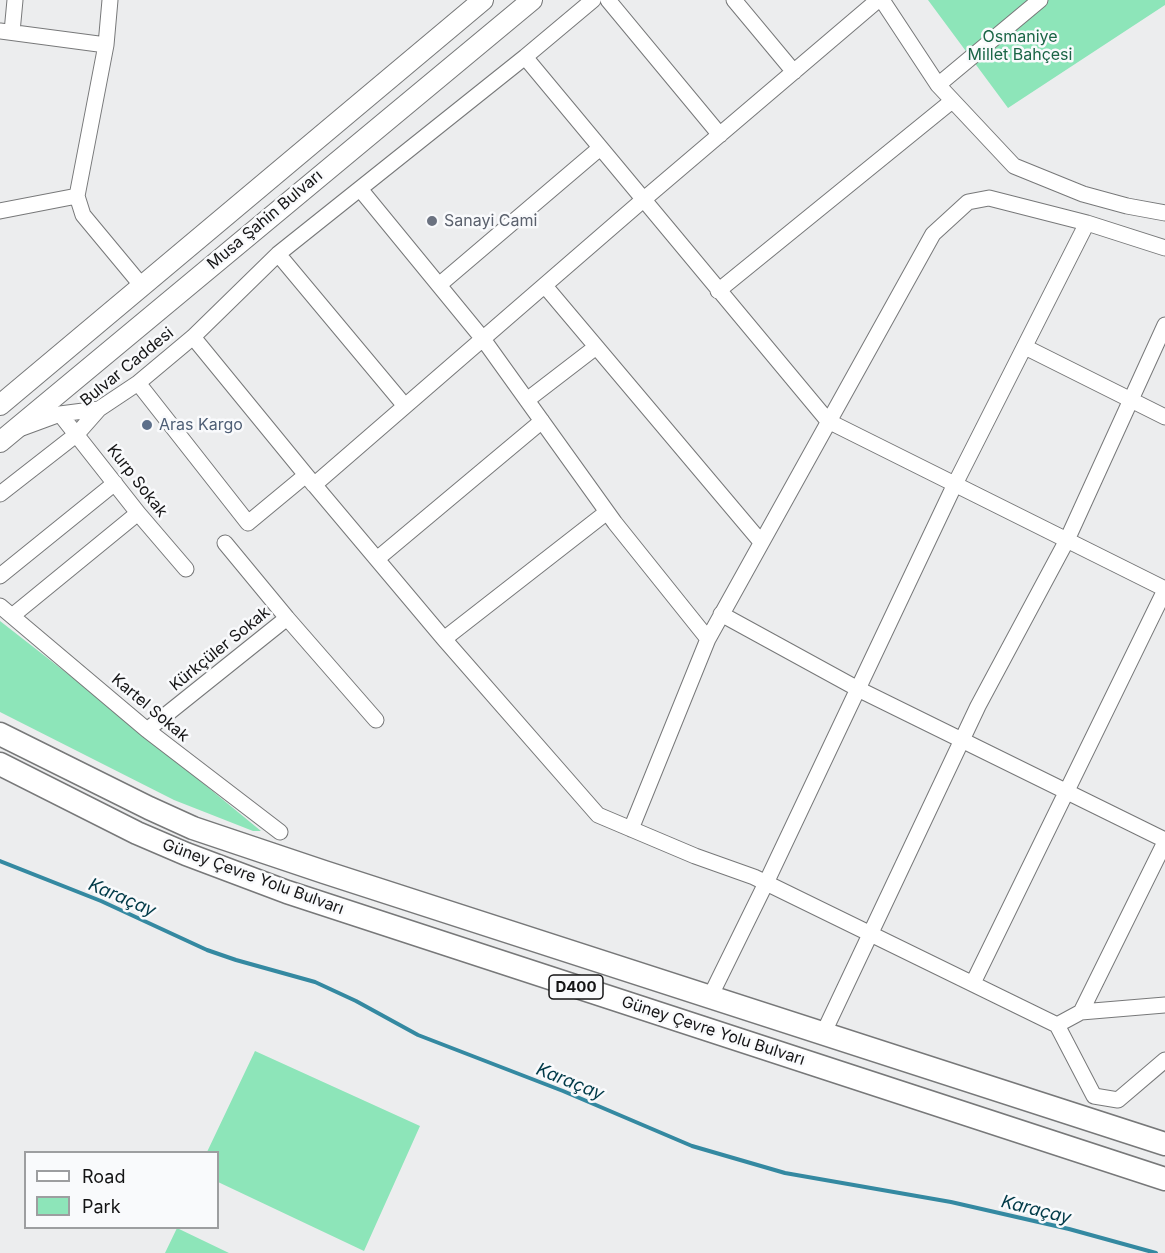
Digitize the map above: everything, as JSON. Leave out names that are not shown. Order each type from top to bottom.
[{"type":"highway","name":"Güney Çevre Yolu Bulvarı","points":[[0,734],[193,828],[1165,1144]]},
{"type":"highway","name":"Güney Çevre Yolu Bulvarı","points":[[0,764],[137,833],[287,892],[1165,1179]]},
{"type":"main road","name":"Musa Şahin Bulvarı","points":[[0,405],[483,0]]},
{"type":"main road","name":"Musa Şahin Bulvarı","points":[[0,442],[532,0]]},
{"type":"street","points":[[15,0],[6,32],[106,45]]},
{"type":"street","points":[[110,0],[106,45],[77,196],[83,215],[142,286]]},
{"type":"street","name":"Bulvar Caddesi","points":[[0,494],[77,434],[99,409],[138,383],[193,337],[278,254],[593,0]]},
{"type":"street","points":[[609,0],[720,135]]},
{"type":"street","points":[[734,0],[794,72]]},
{"type":"street","points":[[193,337],[314,485],[643,200],[880,0],[938,85],[1014,165],[1083,194],[1165,213]]},
{"type":"street","points":[[938,85],[1040,0]]},
{"type":"street","points":[[525,57],[828,421],[1165,590],[973,983]]},
{"type":"street","points":[[718,291],[952,101]]},
{"type":"street","points":[[439,285],[600,148]]},
{"type":"street","points":[[360,189],[483,339],[607,512],[708,639]]},
{"type":"street","points":[[0,211],[77,196]]},
{"type":"street","points":[[631,829],[708,639],[933,234],[968,202],[989,198],[1165,248]]},
{"type":"street","points":[[710,997],[955,484],[1087,224]]},
{"type":"street","points":[[278,254],[405,406]]},
{"type":"street","points":[[545,286],[761,542]]},
{"type":"street","points":[[823,1034],[978,706],[1067,540],[1165,325]]},
{"type":"street","points":[[527,400],[596,347]]},
{"type":"street","points":[[1025,347],[1165,417]]},
{"type":"street","points":[[138,383],[248,523],[306,475]]},
{"type":"street","points":[[0,442],[18,430],[60,414],[99,409]]},
{"type":"street","name":"Kurp Sokak","points":[[60,414],[138,513],[186,569]]},
{"type":"street","points":[[377,559],[542,421]]},
{"type":"street","points":[[306,475],[507,713],[598,815],[766,883],[1057,1025],[1094,1096],[1118,1100],[1165,1060]]},
{"type":"street","points":[[0,576],[115,483]]},
{"type":"street","points":[[444,639],[607,512]]},
{"type":"street","points":[[6,611],[138,513]]},
{"type":"street","points":[[225,543],[376,720]]},
{"type":"street","name":"Kartel Sokak","points":[[6,611],[147,730],[280,832]]},
{"type":"street","points":[[721,614],[858,689],[1165,841],[1081,1012]]},
{"type":"street","name":"Kürkçüler Sokak","points":[[147,730],[287,618]]},
{"type":"street","points":[[1057,1025],[1081,1012],[1165,1005]]},
{"type":"green space","name":"Osmaniye Millet Bahçesi","points":[[928,0],[1165,0],[1165,5],[1008,108]]},
{"type":"green space","points":[[0,621],[114,710],[261,831],[253,831],[174,800],[0,712]]},
{"type":"green space","points":[[255,1051],[420,1126],[364,1251],[219,1182],[219,1151],[207,1151]]},
{"type":"green space","points":[[177,1229],[179,1229],[229,1253],[165,1253]]},
{"type":"waterway","name":"Karaçay","points":[[0,861],[101,901],[207,950],[315,982],[356,1001],[418,1035],[563,1091],[692,1146],[785,1173],[951,1202],[1069,1229],[1156,1253]]},
{"type":"place","name":"Sanayi Cami","points":[[432,221]]},
{"type":"place","name":"Aras Kargo","points":[[147,425]]}]
